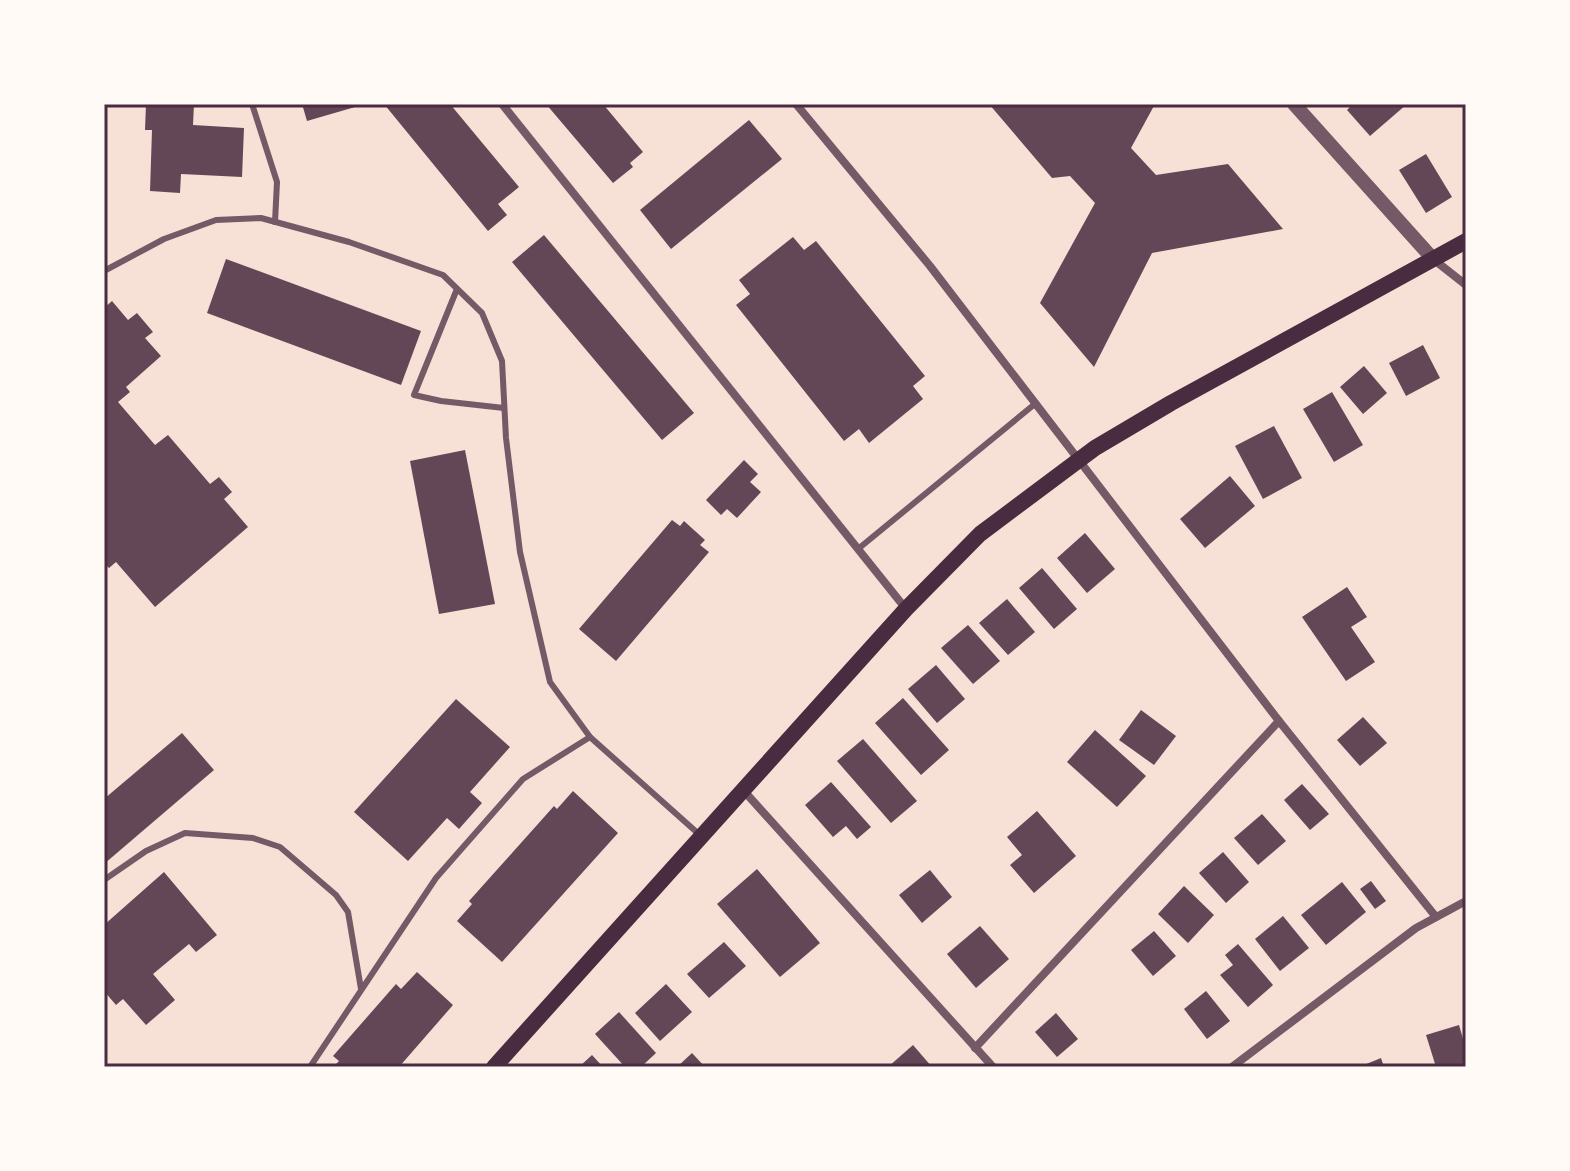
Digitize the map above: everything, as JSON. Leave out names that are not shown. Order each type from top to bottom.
[{"type":"main road","points":[[501,1064],[906,609],[980,534],[1079,459],[1171,403],[1466,241]]},
{"type":"street","points":[[502,104],[906,609]]},
{"type":"street","points":[[1294,104],[1433,259],[1466,285]]},
{"type":"street","points":[[801,106],[930,266],[1279,721],[1436,917]]},
{"type":"street","points":[[975,1048],[1279,721]]},
{"type":"street","points":[[744,791],[993,1067]]},
{"type":"street","points":[[1232,1067],[1416,928],[1466,901]]},
{"type":"lane","points":[[252,104],[277,182],[275,222]]},
{"type":"lane","points":[[104,271],[164,239],[216,220],[261,218],[349,242],[443,275],[482,313],[502,361],[504,408],[520,552],[550,682],[590,737],[702,837]]},
{"type":"lane","points":[[457,289],[414,395],[504,408]]},
{"type":"lane","points":[[858,549],[1036,403]]},
{"type":"lane","points":[[310,1067],[436,878],[523,779],[590,737]]},
{"type":"lane","points":[[104,880],[146,851],[185,833],[253,838],[280,847],[336,895],[348,912],[361,989]]},
{"type":"building","points":[[146,104],[194,104],[193,125],[244,128],[242,177],[181,174],[180,193],[150,191],[152,130],[145,130]]},
{"type":"building","points":[[302,104],[362,104],[362,105],[307,121]]},
{"type":"building","points":[[384,104],[450,104],[519,187],[498,204],[507,215],[488,231]]},
{"type":"building","points":[[546,104],[603,104],[643,152],[630,163],[633,167],[613,183]]},
{"type":"building","points":[[989,104],[1155,104],[1131,148],[1156,175],[1228,164],[1283,229],[1152,253],[1094,367],[1040,303],[1095,203],[1070,176],[1052,178]]},
{"type":"building","points":[[1353,104],[1407,104],[1370,136],[1347,110]]},
{"type":"building","points":[[749,120],[782,159],[671,249],[640,210]]},
{"type":"building","points":[[1426,154],[1452,197],[1426,213],[1399,170]]},
{"type":"building","points":[[544,235],[694,413],[662,440],[512,262]]},
{"type":"building","points":[[793,237],[804,250],[816,241],[925,376],[913,386],[923,399],[869,443],[859,429],[844,441],[736,305],[750,294],[739,280]]},
{"type":"building","points":[[226,259],[421,331],[401,385],[207,313]]},
{"type":"building","points":[[112,301],[128,320],[137,313],[153,332],[145,338],[161,356],[126,387],[130,392],[118,402],[155,445],[168,435],[210,484],[219,477],[232,492],[224,499],[248,527],[155,607],[116,562],[109,568],[104,563],[104,308]]},
{"type":"building","points":[[1423,345],[1440,378],[1406,396],[1389,363]]},
{"type":"building","points":[[1364,366],[1387,393],[1363,414],[1340,387]]},
{"type":"building","points":[[1332,392],[1363,445],[1334,462],[1303,409]]},
{"type":"building","points":[[1274,426],[1302,478],[1263,499],[1235,446]]},
{"type":"building","points":[[465,450],[495,604],[439,614],[410,461]]},
{"type":"building","points":[[744,460],[758,474],[750,482],[761,492],[737,518],[727,509],[721,515],[706,500]]},
{"type":"building","points":[[1230,476],[1255,506],[1205,548],[1180,519]]},
{"type":"building","points":[[672,520],[680,526],[684,521],[705,540],[700,545],[709,552],[616,661],[579,629]]},
{"type":"building","points":[[1085,533],[1115,569],[1087,593],[1057,558]]},
{"type":"building","points":[[1042,568],[1077,609],[1054,629],[1019,588]]},
{"type":"building","points":[[1347,587],[1367,617],[1351,627],[1375,662],[1346,681],[1302,617]]},
{"type":"building","points":[[1007,599],[1035,632],[1008,655],[979,623]]},
{"type":"building","points":[[968,625],[1000,661],[973,684],[941,648]]},
{"type":"building","points":[[936,665],[965,699],[937,723],[908,689]]},
{"type":"building","points":[[903,698],[949,750],[921,775],[875,723]]},
{"type":"building","points":[[456,699],[510,747],[470,792],[482,803],[459,829],[447,818],[408,861],[354,812]]},
{"type":"building","points":[[1141,710],[1176,736],[1154,765],[1119,740]]},
{"type":"building","points":[[1363,717],[1387,743],[1360,766],[1337,740]]},
{"type":"building","points":[[1095,730],[1146,776],[1117,807],[1067,762]]},
{"type":"building","points":[[182,733],[214,770],[104,864],[104,799]]},
{"type":"building","points":[[863,739],[917,801],[891,823],[837,761]]},
{"type":"building","points":[[831,782],[871,827],[857,839],[846,826],[833,837],[805,805]]},
{"type":"building","points":[[1302,784],[1329,814],[1310,830],[1284,800]]},
{"type":"building","points":[[573,791],[618,833],[502,962],[457,921],[472,904],[469,901],[554,806],[557,809]]},
{"type":"building","points":[[1037,811],[1076,856],[1034,893],[1010,865],[1022,855],[1007,837]]},
{"type":"building","points":[[1262,814],[1286,841],[1258,865],[1234,838]]},
{"type":"building","points":[[1223,852],[1249,882],[1226,903],[1199,873]]},
{"type":"building","points":[[757,869],[820,943],[780,977],[717,904]]},
{"type":"building","points":[[930,870],[952,897],[922,923],[899,895]]},
{"type":"building","points":[[164,872],[217,935],[196,952],[189,944],[153,974],[175,1000],[146,1025],[123,999],[116,1005],[104,991],[104,925]]},
{"type":"building","points":[[1371,881],[1386,901],[1375,909],[1360,889]]},
{"type":"building","points":[[1342,882],[1366,912],[1326,945],[1301,915]]},
{"type":"building","points":[[1184,886],[1214,915],[1188,943],[1158,914]]},
{"type":"building","points":[[1283,916],[1309,948],[1280,971],[1255,939]]},
{"type":"building","points":[[980,926],[1009,959],[976,988],[947,954]]},
{"type":"building","points":[[1154,931],[1176,956],[1153,976],[1131,950]]},
{"type":"building","points":[[724,942],[746,966],[709,998],[687,974]]},
{"type":"building","points":[[1238,944],[1273,985],[1248,1007],[1220,975],[1233,965],[1225,955]]},
{"type":"building","points":[[417,972],[453,1005],[399,1067],[333,1067],[339,1061],[333,1056],[396,984],[401,989]]},
{"type":"building","points":[[666,984],[692,1012],[660,1041],[635,1013]]},
{"type":"building","points":[[1206,991],[1230,1021],[1207,1039],[1184,1009]]},
{"type":"building","points":[[619,1012],[656,1053],[641,1067],[625,1067],[595,1034]]},
{"type":"building","points":[[1056,1013],[1078,1039],[1057,1057],[1035,1032]]},
{"type":"building","points":[[1459,1025],[1466,1049],[1466,1067],[1436,1067],[1426,1035]]},
{"type":"building","points":[[913,1045],[932,1067],[888,1067]]},
{"type":"building","points":[[692,1053],[705,1067],[677,1067]]},
{"type":"building","points":[[592,1055],[603,1067],[579,1067]]},
{"type":"building","points":[[1381,1058],[1384,1067],[1359,1067]]}]
